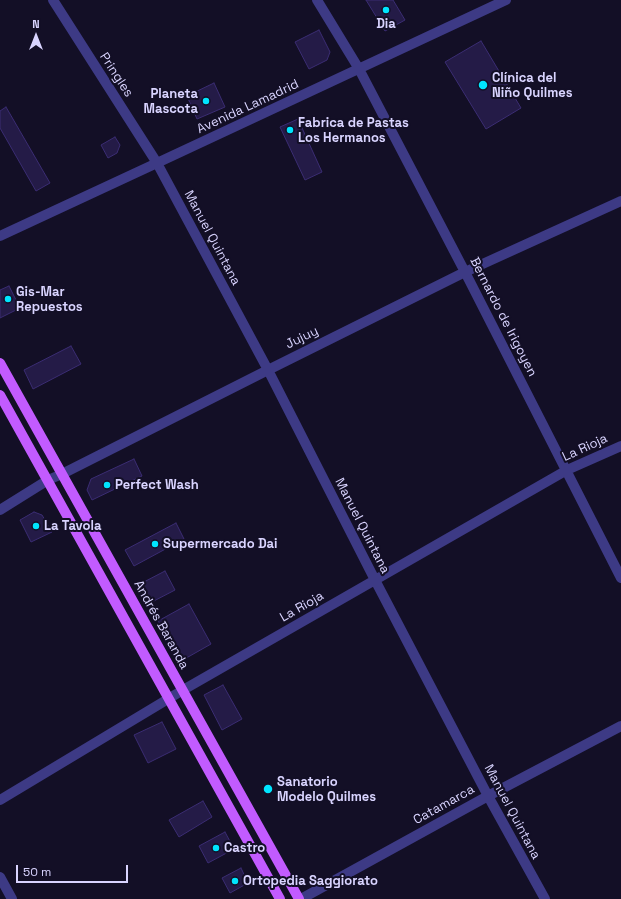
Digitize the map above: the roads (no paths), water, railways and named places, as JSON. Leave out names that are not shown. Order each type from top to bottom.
[{"type":"main road","name":"Andrés Baranda","points":[[0,363],[300,899]]},
{"type":"main road","points":[[0,395],[280,899]]},
{"type":"street","name":"Pringles","points":[[53,0],[157,163]]},
{"type":"street","name":"Bernardo de Irigoyen","points":[[317,0],[359,69],[567,470],[621,578]]},
{"type":"street","name":"Avenida Lamadrid","points":[[0,236],[506,0]]},
{"type":"street","name":"Manuel Quintana","points":[[157,163],[268,370],[375,580],[488,796],[545,899]]},
{"type":"street","name":"Jujuy","points":[[0,510],[48,480],[268,370],[465,272],[621,201]]},
{"type":"street","name":"La Rioja","points":[[0,800],[183,690],[567,470],[621,446]]},
{"type":"street","name":"Catamarca","points":[[300,899],[488,796],[621,726]]},
{"type":"street","points":[[0,877],[12,899]]},
{"type":"place","name":"Dia","points":[[386,10]]},
{"type":"place","name":"Clínica del Niño Quilmes","points":[[483,85]]},
{"type":"place","name":"Planeta Mascota","points":[[206,101]]},
{"type":"place","name":"Fabrica de Pastas Los Hermanos","points":[[290,130]]},
{"type":"place","name":"Gis-Mar Repuestos","points":[[8,299]]},
{"type":"place","name":"Perfect Wash","points":[[107,485]]},
{"type":"place","name":"La Tavola","points":[[36,526]]},
{"type":"place","name":"Supermercado Dai","points":[[155,544]]},
{"type":"place","name":"Sanatorio Modelo Quilmes","points":[[268,789]]},
{"type":"place","name":"Castro","points":[[216,848]]},
{"type":"place","name":"Ortopedia Saggiorato","points":[[235,881]]}]
